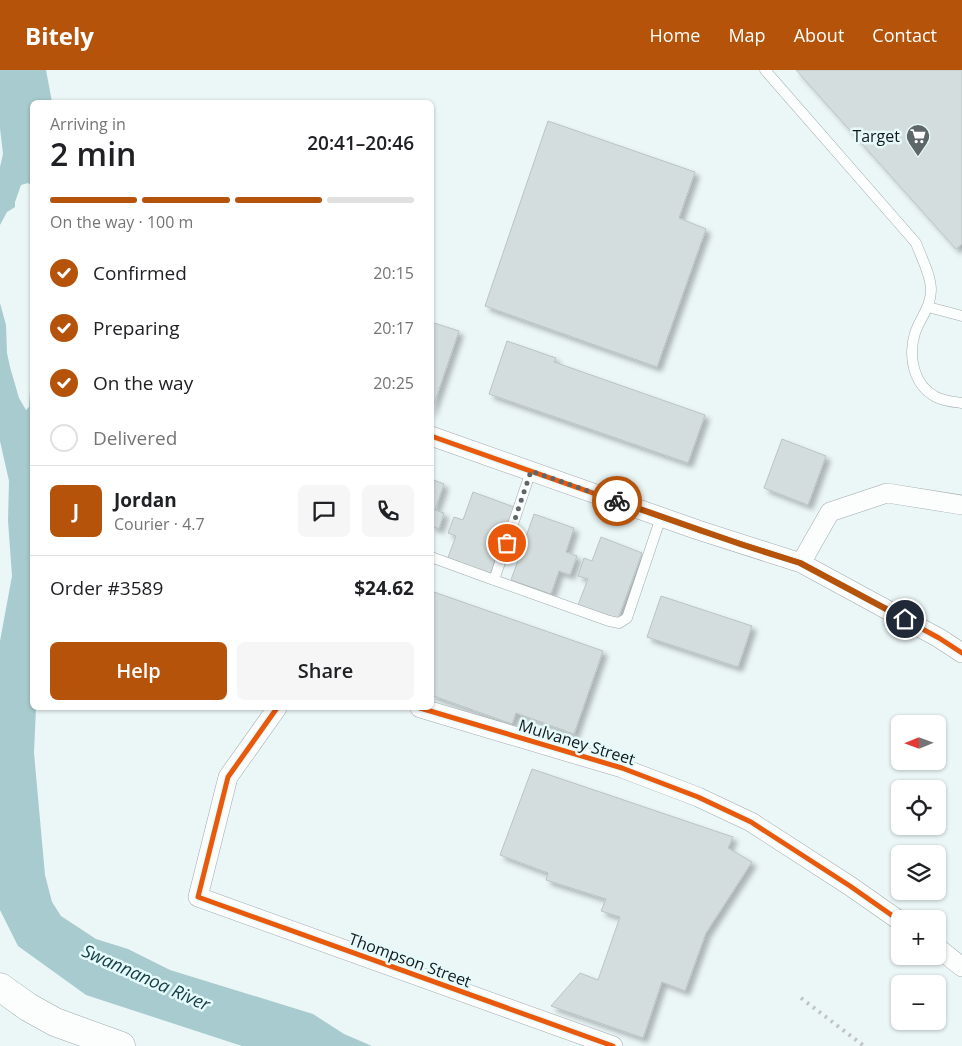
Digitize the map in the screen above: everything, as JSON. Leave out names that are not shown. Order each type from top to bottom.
[{"type":"main road","points":[[0,987],[28,1007],[55,1022],[121,1046]]},
{"type":"street","points":[[434,437],[661,517],[800,563],[940,638],[962,653]]},
{"type":"street","points":[[800,563],[830,512],[887,493],[962,505]]},
{"type":"street","name":"Thompson Street","points":[[276,710],[228,777],[198,897],[613,1046]]},
{"type":"street","name":"Mulvaney Street","points":[[427,710],[622,768],[698,797],[751,822],[891,915]]},
{"type":"street","points":[[946,954],[962,967]]},
{"type":"lane","points":[[764,70],[916,243],[931,289],[928,307],[913,340],[912,357],[915,374],[926,390],[936,397],[962,403]]},
{"type":"lane","points":[[928,307],[962,316]]},
{"type":"lane","points":[[494,580],[531,471]]},
{"type":"lane","points":[[434,558],[619,623],[627,618],[661,517]]},
{"type":"water","points":[[0,70],[46,70],[52,100],[30,100],[30,184],[28,183],[21,185],[15,207],[7,212],[0,225],[0,167],[3,154],[0,128]]},
{"type":"water","name":"Swannanoa River","points":[[0,303],[6,325],[7,353],[10,367],[19,398],[26,410],[29,407],[30,390],[30,710],[36,710],[34,753],[45,875],[52,902],[61,916],[96,939],[128,949],[170,970],[313,1014],[344,1034],[372,1046],[242,1046],[86,995],[18,946],[0,910],[0,641],[12,576],[8,521],[9,481],[0,441]]},
{"type":"building","name":"Target","points":[[796,70],[962,70],[962,244],[956,249]]},
{"type":"building","points":[[548,121],[695,172],[679,218],[706,229],[657,367],[485,306]]},
{"type":"building","points":[[434,323],[459,331],[434,404]]},
{"type":"building","points":[[507,341],[556,358],[554,362],[705,415],[688,463],[489,394]]},
{"type":"building","points":[[782,439],[826,456],[808,505],[764,488]]},
{"type":"building","points":[[434,480],[444,484],[435,510],[444,513],[439,529],[434,527]]},
{"type":"building","points":[[473,492],[514,507],[490,575],[447,560],[456,536],[448,533],[454,517],[463,520]]},
{"type":"building","points":[[534,514],[574,528],[566,552],[577,556],[570,575],[559,571],[551,594],[511,580]]},
{"type":"building","points":[[601,537],[642,553],[618,619],[578,605],[588,579],[578,576],[584,558],[592,561]]},
{"type":"building","points":[[434,592],[603,651],[574,734],[516,713],[512,724],[434,696]]},
{"type":"building","points":[[661,596],[752,626],[738,667],[647,637]]},
{"type":"building","points":[[532,769],[733,837],[728,848],[752,862],[706,933],[685,991],[662,982],[643,1038],[551,1006],[580,973],[598,980],[620,917],[601,911],[606,899],[546,880],[548,873],[500,855]]},
{"type":"railway","points":[[801,998],[864,1046]]},
{"type":"cycle path","points":[[434,437],[698,530],[801,563],[939,638],[962,653]]},
{"type":"cycle path","points":[[276,710],[228,777],[198,897],[613,1046]]},
{"type":"cycle path","points":[[427,710],[622,768],[698,797],[751,822],[891,915]]},
{"type":"way so far","points":[[507,543],[531,471],[617,501]]},
{"type":"place","name":"Target","points":[[918,157]]},
{"type":"route","points":[[617,501],[800,563],[905,619]]}]
